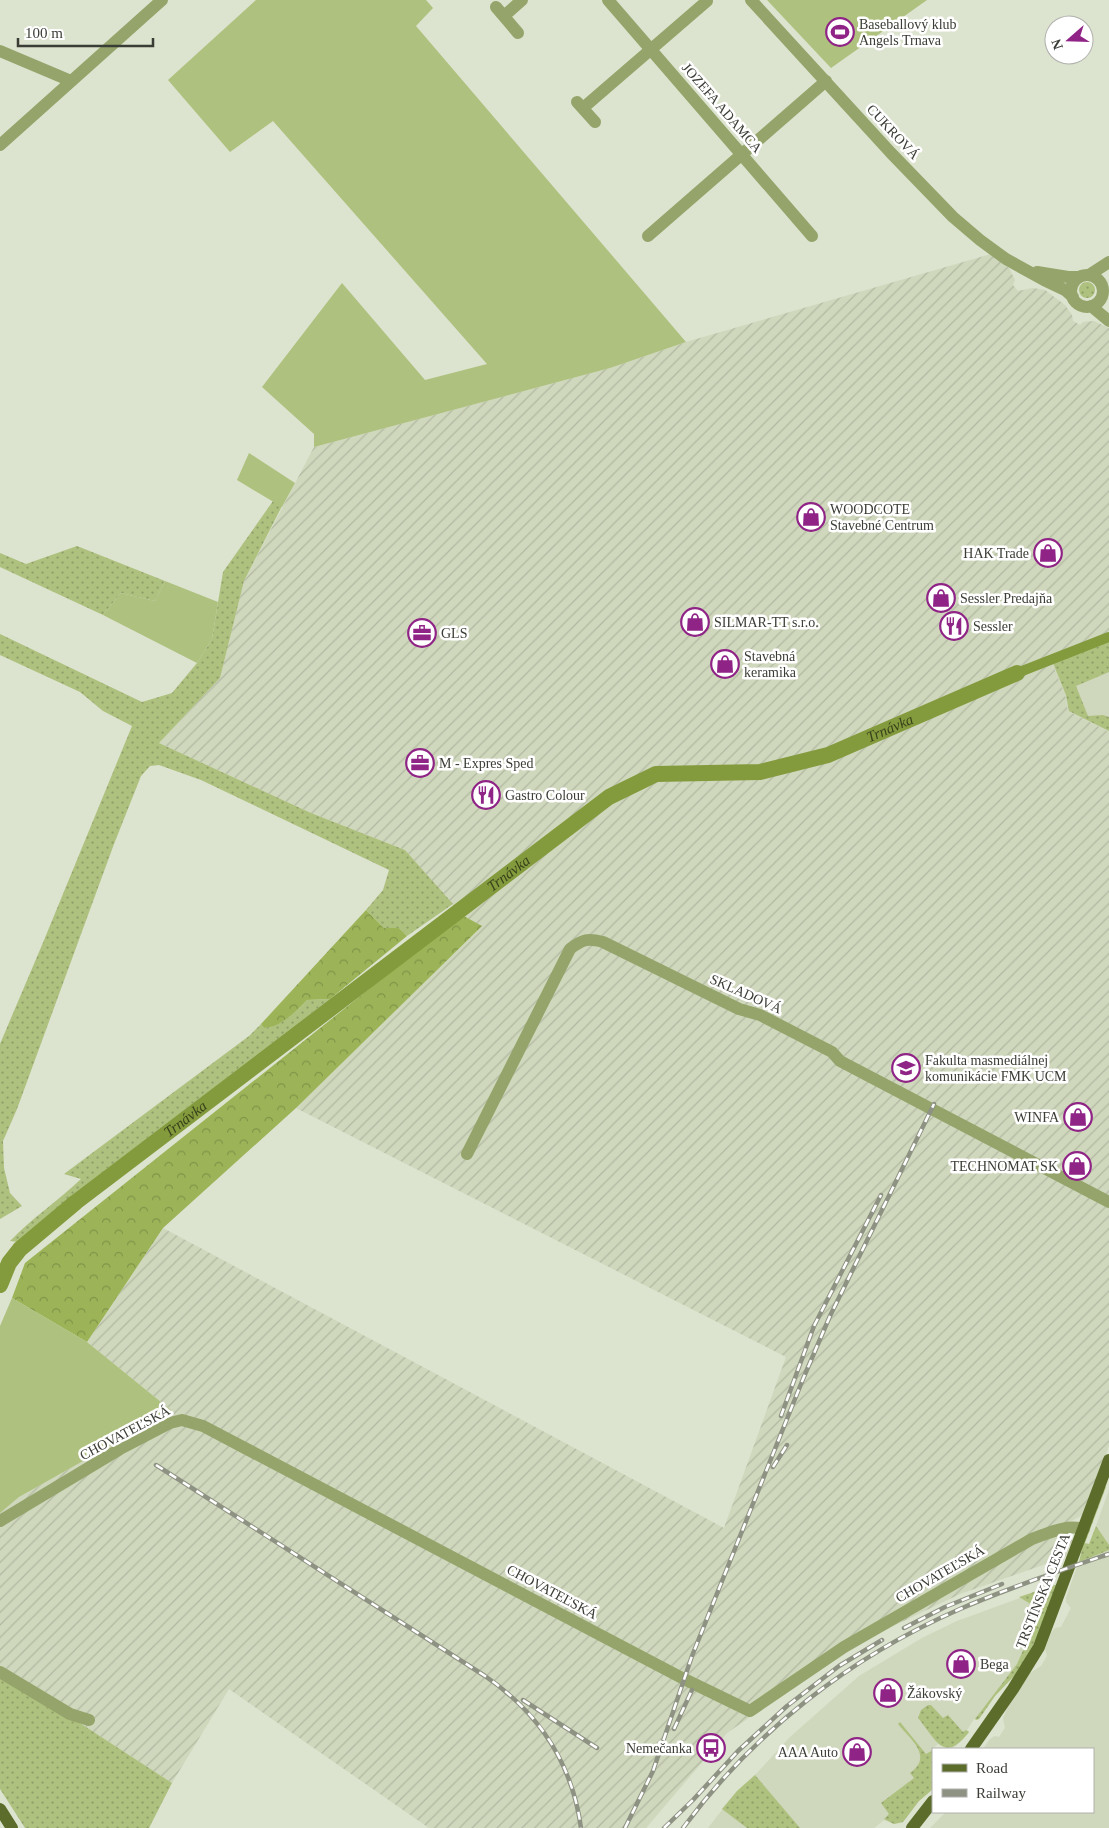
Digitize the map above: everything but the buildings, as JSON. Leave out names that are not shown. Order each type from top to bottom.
[{"type":"main road","name":"TRSTÍNSKA CESTA","points":[[972,1748],[1013,1690],[1039,1647],[1109,1460]]},
{"type":"main road","points":[[912,1828],[932,1802]]},
{"type":"main road","points":[[0,1809],[12,1828]]},
{"type":"street","points":[[0,145],[162,0]]},
{"type":"street","points":[[518,33],[500,12],[522,0]]},
{"type":"street","name":"JOZEFA ADAMCA","points":[[608,0],[812,236]]},
{"type":"street","name":"CUKROVÁ","points":[[751,0],[952,217],[988,246],[1025,270],[1065,290],[1073,297]]},
{"type":"street","points":[[595,122],[580,105],[651,49],[707,1]]},
{"type":"street","points":[[0,51],[71,81]]},
{"type":"street","points":[[648,236],[826,81]]},
{"type":"street","points":[[1109,262],[1076,280],[1072,288],[1073,297],[1080,304],[1091,306],[1109,321]]},
{"type":"street","name":"CUKROVÁ","points":[[1025,270],[1068,278],[1084,276]]},
{"type":"street","points":[[1084,276],[1099,280],[1105,285],[1109,306]]},
{"type":"street","points":[[1091,306],[1096,303],[1105,285]]},
{"type":"street","name":"SKLADOVÁ","points":[[467,1154],[570,948],[580,941],[591,939],[603,942],[739,1010],[768,1019],[832,1052],[840,1061],[1109,1202]]},
{"type":"street","name":"CHOVATEĽSKÁ","points":[[0,1521],[120,1449],[170,1423],[182,1420],[203,1426],[750,1711],[844,1647],[1032,1539],[1065,1527],[1074,1526],[1084,1529]]},
{"type":"street","points":[[0,1672],[70,1714],[89,1720]]},
{"type":"shaded area","points":[[991,254],[1009,268],[1015,280],[1013,285],[1018,291],[1033,288],[1045,290],[1065,305],[1072,315],[1073,321],[1080,325],[1083,322],[1094,321],[1109,328],[1109,633],[1050,658],[1065,695],[1068,711],[1109,732],[1109,1446],[1085,1511],[1081,1516],[1069,1522],[1069,1532],[1072,1536],[1072,1541],[1066,1557],[960,1594],[854,1645],[727,1733],[646,1828],[429,1828],[229,1689],[172,1783],[0,1671],[0,1513],[19,1497],[172,1411],[87,1342],[163,1228],[724,1528],[786,1357],[296,1108],[481,926],[462,915],[405,850],[311,813],[159,743],[220,678],[244,581],[314,447],[610,368],[686,342]]},
{"type":"shaded area","points":[[1109,640],[1109,732],[1068,711],[1065,695],[1052,663]]},
{"type":"shaded area","points":[[1109,1490],[1109,1828],[930,1828],[945,1813],[1094,1813],[1094,1748],[984,1748],[990,1739],[995,1736],[999,1737],[1005,1728],[1003,1718],[1007,1709],[1030,1673],[1041,1666],[1047,1656],[1045,1649],[1051,1633],[1055,1628],[1061,1627],[1071,1608],[1066,1602],[1066,1598],[1079,1561],[1089,1545]]},
{"type":"shaded area","points":[[1058,1584],[1016,1674],[995,1696],[979,1719],[974,1719],[967,1730],[969,1732],[957,1745],[952,1748],[938,1744],[932,1748],[932,1790],[919,1801],[903,1822],[894,1824],[884,1820],[874,1828],[708,1828],[737,1791],[755,1775],[790,1737],[859,1676],[922,1638],[957,1621]]},
{"type":"green space","points":[[256,0],[426,0],[433,8],[416,26],[686,342],[610,368],[314,447],[314,434],[262,387],[342,283],[425,380],[487,364],[273,121],[230,152],[168,80]]},
{"type":"green space","name":"Baseballový klub Angels Trnava","points":[[767,0],[927,0],[831,68]]},
{"type":"green space","points":[[1087,282],[1093,284],[1095,290],[1093,296],[1087,298],[1081,296],[1079,290],[1081,284]]},
{"type":"green space","points":[[249,453],[295,483],[282,507],[237,480]]},
{"type":"green space","points":[[273,501],[282,506],[244,581],[220,678],[159,743],[311,813],[405,850],[453,904],[407,936],[399,928],[384,928],[366,910],[383,890],[389,870],[201,780],[159,765],[150,766],[141,776],[114,844],[17,1109],[3,1141],[4,1168],[10,1193],[22,1206],[0,1219],[0,1044],[132,726],[103,711],[80,692],[0,655],[0,634],[142,702],[172,693],[197,663],[212,639],[223,572]]},
{"type":"green space","points":[[77,546],[165,581],[155,601],[121,593],[103,615],[0,567],[0,553],[26,564]]},
{"type":"green space","points":[[165,581],[218,602],[212,639],[197,663],[103,615],[121,593],[155,601]]},
{"type":"green space","points":[[1109,639],[1109,672],[1076,686],[1088,716],[1103,715],[1109,717],[1109,731],[1069,711],[1066,695],[1053,663]]},
{"type":"green space","points":[[366,910],[384,928],[399,928],[407,936],[330,999],[307,1000],[282,1022],[264,1028],[261,1024]]},
{"type":"green space","points":[[462,915],[482,926],[296,1108],[163,1228],[87,1342],[12,1298],[25,1263]]},
{"type":"green space","points":[[330,999],[91,1181],[19,1242],[10,1241],[81,1179],[64,1174],[249,1036],[261,1024],[264,1028],[282,1021],[293,1014],[307,1000]]},
{"type":"green space","points":[[12,1298],[87,1342],[172,1411],[19,1497],[0,1513],[0,1326]]},
{"type":"green space","points":[[1104,1487],[1106,1487],[1085,1543],[1089,1544],[1096,1526],[1109,1545],[1109,1550],[1079,1562],[1083,1545]]},
{"type":"green space","points":[[1058,1584],[1037,1638],[1016,1674],[995,1696],[979,1719],[976,1720],[1017,1664],[1038,1617],[1034,1606],[1019,1597]]},
{"type":"green space","points":[[0,1671],[172,1783],[149,1828],[25,1828],[0,1789]]},
{"type":"green space","points":[[931,1705],[943,1718],[948,1715],[963,1732],[966,1730],[969,1732],[953,1747],[941,1746],[918,1718],[921,1710]]},
{"type":"green space","points":[[900,1722],[926,1754],[932,1751],[932,1790],[919,1801],[903,1822],[894,1824],[884,1819],[889,1814],[881,1803],[914,1778],[910,1773],[917,1767],[920,1760],[918,1748],[898,1724]]},
{"type":"green space","points":[[755,1775],[800,1828],[747,1828],[722,1809],[737,1791]]},
{"type":"waterway","name":"Trnávka","points":[[1017,673],[1109,637]]},
{"type":"waterway","name":"Trnávka","points":[[0,1285],[9,1263],[20,1249],[76,1202],[609,797],[656,774],[760,772],[828,755],[1017,673]]},
{"type":"railway","points":[[625,1828],[653,1771],[692,1656],[803,1379],[830,1316],[934,1104]]},
{"type":"railway","points":[[781,1416],[814,1326],[881,1195]]},
{"type":"railway","points":[[773,1467],[787,1445]]},
{"type":"railway","points":[[156,1465],[504,1690],[522,1706],[550,1741],[570,1782],[577,1804],[581,1828]]},
{"type":"railway","points":[[683,1828],[711,1793],[773,1729],[807,1700],[880,1650],[919,1628],[960,1609],[1015,1587],[1109,1554]]},
{"type":"railway","points":[[904,1628],[945,1607],[1002,1584]]},
{"type":"railway","points":[[664,1828],[693,1800],[738,1751],[787,1706],[839,1666],[882,1640]]},
{"type":"railway","points":[[674,1729],[692,1690]]},
{"type":"railway","points":[[523,1700],[597,1748]]},
{"type":"place","name":"Baseballový klub Angels Trnava","points":[[840,32]]},
{"type":"place","name":"WOODCOTE Stavebné Centrum","points":[[811,517]]},
{"type":"place","name":"HAK Trade","points":[[1048,553]]},
{"type":"place","name":"Sessler Predajňa","points":[[941,598]]},
{"type":"place","name":"SILMAR-TT s.r.o.","points":[[695,622]]},
{"type":"place","name":"Sessler","points":[[954,626]]},
{"type":"place","name":"GLS","points":[[422,633]]},
{"type":"place","name":"Stavebná keramika","points":[[725,664]]},
{"type":"place","name":"M - Expres Sped","points":[[420,763]]},
{"type":"place","name":"Gastro Colour","points":[[486,795]]},
{"type":"place","name":"Fakulta masmediálnej komunikácie FMK UCM","points":[[906,1068]]},
{"type":"place","name":"WINFA","points":[[1078,1117]]},
{"type":"place","name":"TECHNOMAT SK","points":[[1077,1166]]},
{"type":"place","name":"Bega","points":[[961,1664]]},
{"type":"place","name":"Žákovský","points":[[888,1693]]},
{"type":"place","name":"Nemečanka","points":[[711,1748]]},
{"type":"place","name":"AAA Auto","points":[[857,1752]]}]
